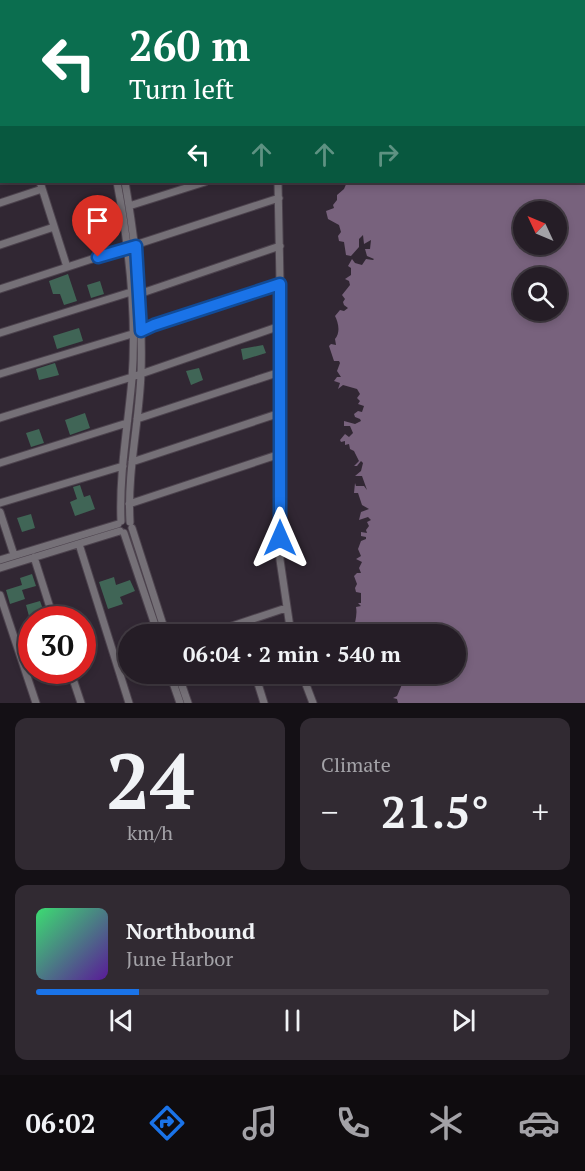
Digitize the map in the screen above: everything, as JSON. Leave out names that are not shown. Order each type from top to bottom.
[{"type":"street","points":[[117,183],[141,331],[141,374],[129,504],[124,526],[162,624]]},
{"type":"street","points":[[125,183],[136,246],[132,377],[123,465],[124,526],[155,624]]},
{"type":"street","points":[[129,206],[202,183]]},
{"type":"street","points":[[278,183],[280,560],[289,624]]},
{"type":"street","points":[[0,204],[41,185],[67,267]]},
{"type":"street","points":[[0,289],[279,198]]},
{"type":"street","points":[[0,245],[54,227]]},
{"type":"street","points":[[0,333],[135,293],[280,246]]},
{"type":"street","points":[[141,331],[280,284]]},
{"type":"street","points":[[0,418],[132,377],[280,326]]},
{"type":"street","points":[[0,374],[132,333]]},
{"type":"street","points":[[137,419],[280,372]]},
{"type":"street","points":[[132,462],[280,412]]},
{"type":"street","points":[[0,463],[127,423]]},
{"type":"street","points":[[129,504],[280,454]]},
{"type":"street","points":[[0,504],[123,465]]},
{"type":"street","points":[[0,512],[14,555]]},
{"type":"street","points":[[0,568],[79,544],[124,526]]},
{"type":"street","points":[[0,560],[124,526]]},
{"type":"street","points":[[79,544],[129,703]]},
{"type":"street","points":[[34,557],[50,606]]},
{"type":"street","points":[[0,595],[36,703]]},
{"type":"street","points":[[242,624],[286,608]]},
{"type":"street","points":[[75,684],[81,703]]},
{"type":"street","points":[[173,684],[180,703]]},
{"type":"street","points":[[181,684],[188,703]]},
{"type":"street","points":[[258,684],[264,703]]},
{"type":"street","points":[[306,684],[313,703]]},
{"type":"shaded area","points":[[347,183],[585,183],[585,703],[398,703],[397,699],[393,698],[397,696],[402,684],[466,684],[466,624],[354,624],[356,607],[361,606],[358,603],[361,603],[361,593],[356,592],[357,584],[354,576],[361,573],[359,568],[362,562],[356,559],[361,556],[358,549],[361,541],[366,539],[361,536],[361,532],[367,533],[369,526],[367,522],[371,520],[368,517],[359,520],[361,512],[369,509],[362,505],[358,493],[354,493],[355,483],[356,486],[364,486],[367,490],[362,476],[355,476],[361,471],[363,463],[361,461],[354,466],[359,461],[354,451],[350,449],[349,444],[345,445],[345,441],[340,440],[345,434],[349,437],[353,433],[350,426],[344,426],[344,421],[355,424],[361,421],[354,414],[358,411],[362,412],[364,406],[358,404],[360,401],[357,398],[360,394],[357,389],[343,385],[338,389],[340,383],[334,381],[337,377],[341,377],[337,371],[340,363],[334,361],[329,346],[336,345],[338,327],[335,316],[340,310],[344,311],[348,308],[344,305],[345,299],[342,295],[350,285],[345,279],[351,275],[351,268],[348,266],[352,259],[355,263],[362,265],[366,259],[374,259],[367,256],[365,249],[370,249],[371,240],[364,244],[363,235],[359,239],[359,247],[351,256],[346,255],[344,242],[339,241],[338,236],[341,232],[339,225],[328,219],[326,211],[334,208],[337,195]]},
{"type":"building","points":[[68,274],[77,301],[64,305],[60,294],[53,294],[49,281]]},
{"type":"building","points":[[100,281],[104,294],[91,298],[87,285]]},
{"type":"building","points":[[79,328],[83,341],[57,349],[53,336]]},
{"type":"building","points":[[263,345],[266,353],[243,360],[241,349]]},
{"type":"building","points":[[55,363],[59,375],[39,380],[36,369]]},
{"type":"building","points":[[199,368],[203,380],[191,385],[186,371]]},
{"type":"building","points":[[85,413],[90,428],[70,435],[65,420]]},
{"type":"building","points":[[39,429],[44,443],[31,447],[26,433]]},
{"type":"building","points":[[80,485],[84,497],[90,495],[95,509],[75,516],[70,502],[77,499],[73,487]]},
{"type":"building","points":[[31,514],[35,528],[22,532],[17,518]]},
{"type":"building","points":[[32,574],[36,586],[22,590],[25,599],[10,604],[6,590],[22,585],[20,578]]},
{"type":"building","points":[[114,577],[116,585],[130,580],[135,591],[120,597],[123,604],[108,609],[99,582]]},
{"type":"building","points":[[40,601],[42,606],[26,606]]},
{"type":"route","points":[[98,257],[136,246],[141,331],[280,284],[280,538]]}]
